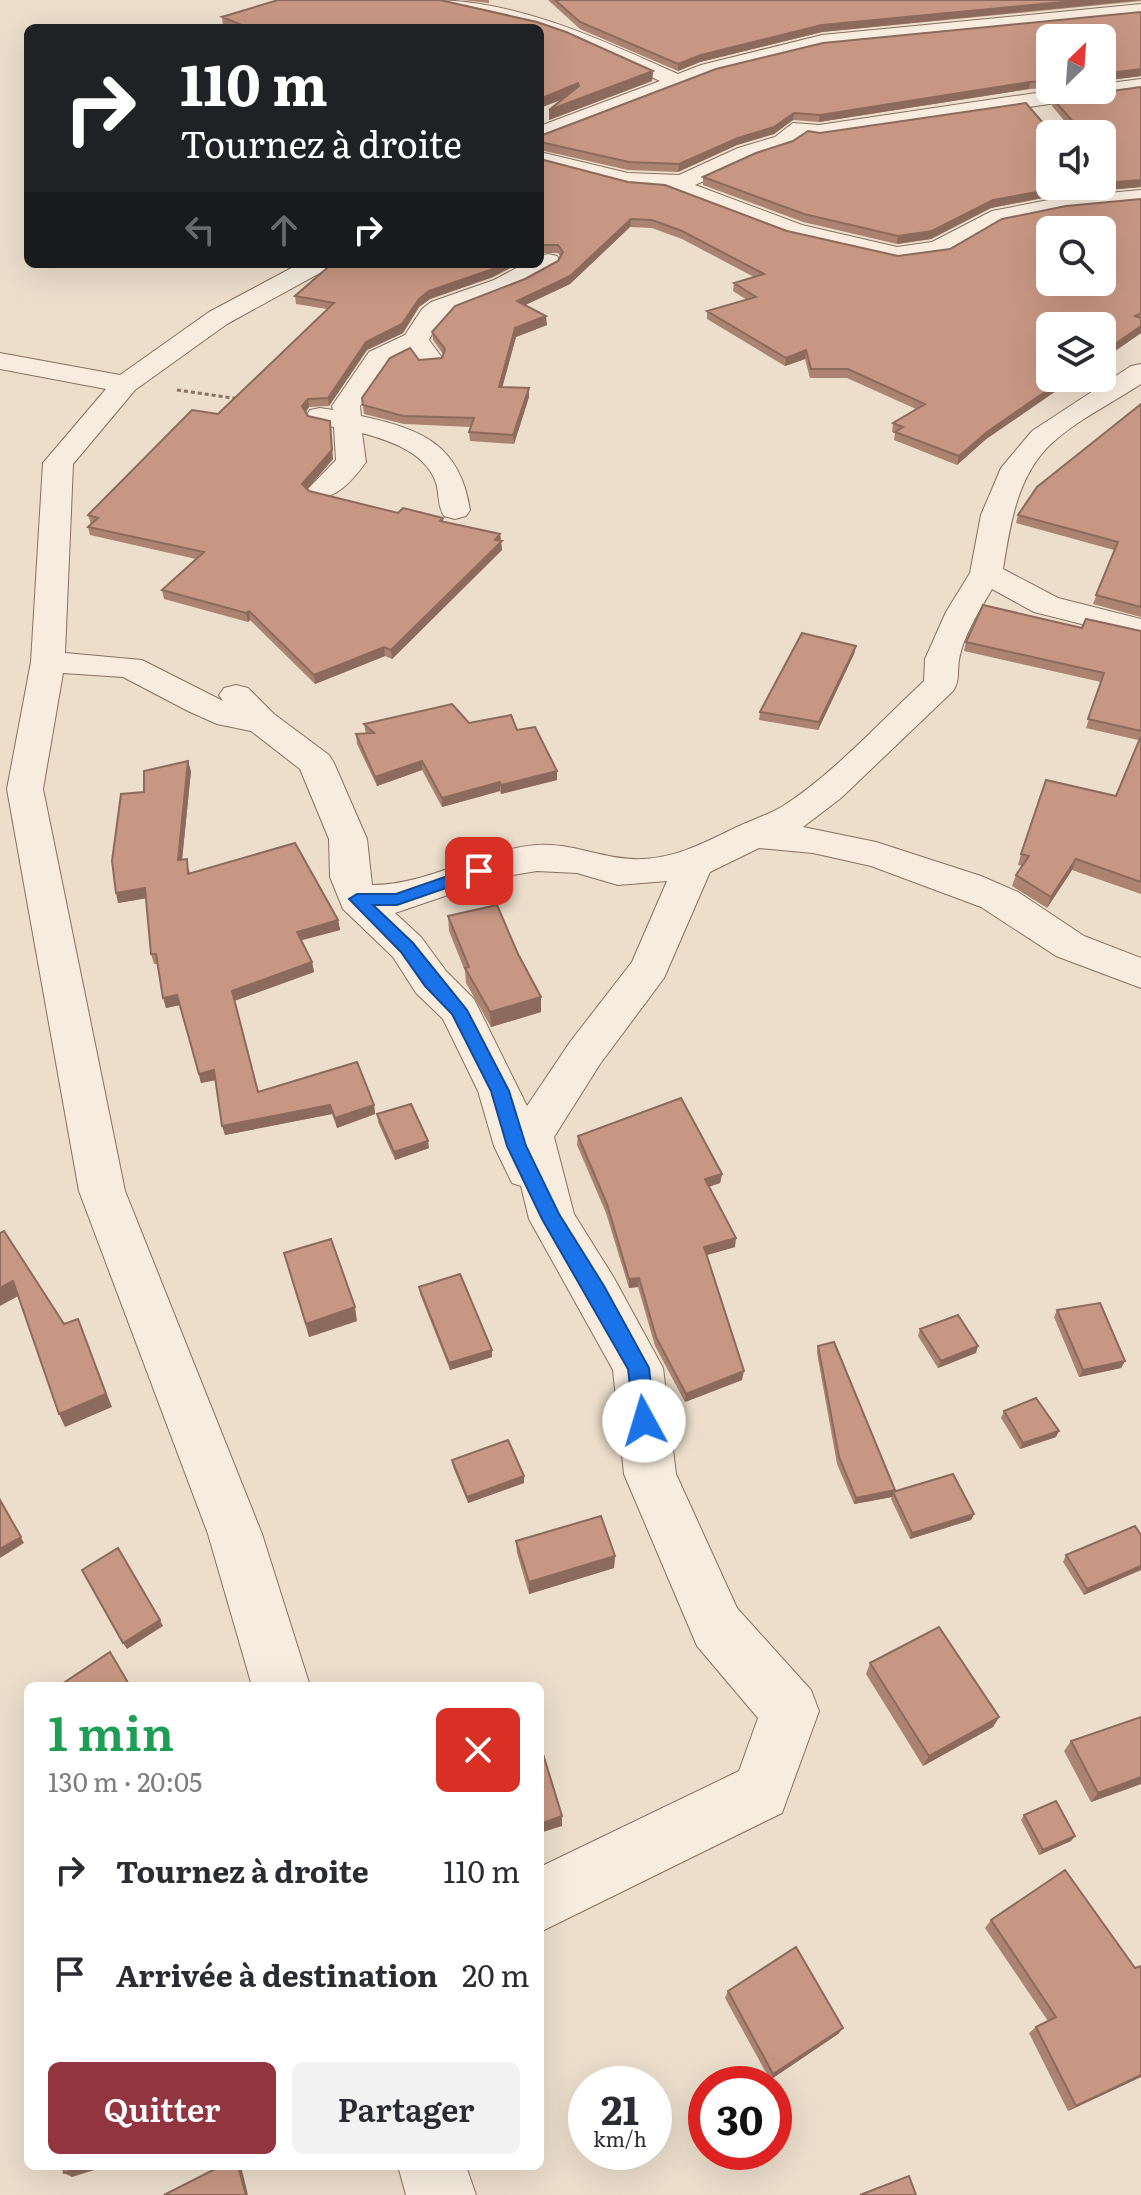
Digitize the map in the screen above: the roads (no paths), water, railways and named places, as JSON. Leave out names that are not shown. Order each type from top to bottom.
[{"type":"street","points":[[440,0],[535,24]]},
{"type":"street","points":[[1128,0],[1141,7]]},
{"type":"street","points":[[544,132],[708,69],[822,41],[1141,7]]},
{"type":"street","points":[[920,9],[946,28]]},
{"type":"street","points":[[544,26],[574,34],[675,80]]},
{"type":"street","points":[[1116,88],[1141,85]]},
{"type":"street","points":[[544,160],[649,182],[679,182],[716,171],[748,152],[773,146],[796,135],[801,128],[819,131],[1036,97]]},
{"type":"street","points":[[1029,98],[1046,119]]},
{"type":"street","points":[[1116,175],[1141,191]]},
{"type":"street","points":[[665,182],[795,231],[897,254],[938,249],[992,218],[1064,204],[1141,197]]},
{"type":"street","points":[[544,263],[548,261]]},
{"type":"street","points":[[280,1682],[235,1534],[102,1191],[25,789],[48,662],[58,463],[125,384],[218,318],[311,268]]},
{"type":"street","points":[[321,491],[351,462],[346,448],[350,423],[346,406],[379,358],[423,350],[427,317],[436,309],[450,301],[501,286],[535,268]]},
{"type":"street","points":[[0,361],[125,384]]},
{"type":"street","points":[[357,899],[397,899],[496,865],[537,858],[579,860],[618,872],[644,872],[694,864],[796,815],[828,790],[941,684],[942,659],[962,612],[986,573],[996,515],[1016,468],[1042,437],[1141,372]]},
{"type":"street","points":[[318,416],[407,438],[431,450],[454,490],[455,510]]},
{"type":"street","points":[[986,573],[1046,605],[1141,629]]},
{"type":"street","points":[[48,662],[130,667],[229,716],[249,709],[316,763],[348,839],[349,877],[357,899],[407,947],[431,982],[459,1010],[500,1091],[517,1146],[552,1219],[597,1292],[638,1368],[650,1474],[717,1627],[790,1711],[761,1792],[612,1862],[544,1899]]},
{"type":"street","points":[[749,835],[815,840],[910,866],[994,897],[1028,915],[1063,942],[1141,973]]},
{"type":"street","points":[[552,1219],[531,1136],[585,1053],[650,968],[694,864]]},
{"type":"street","points":[[433,2170],[441,2195]]}]
